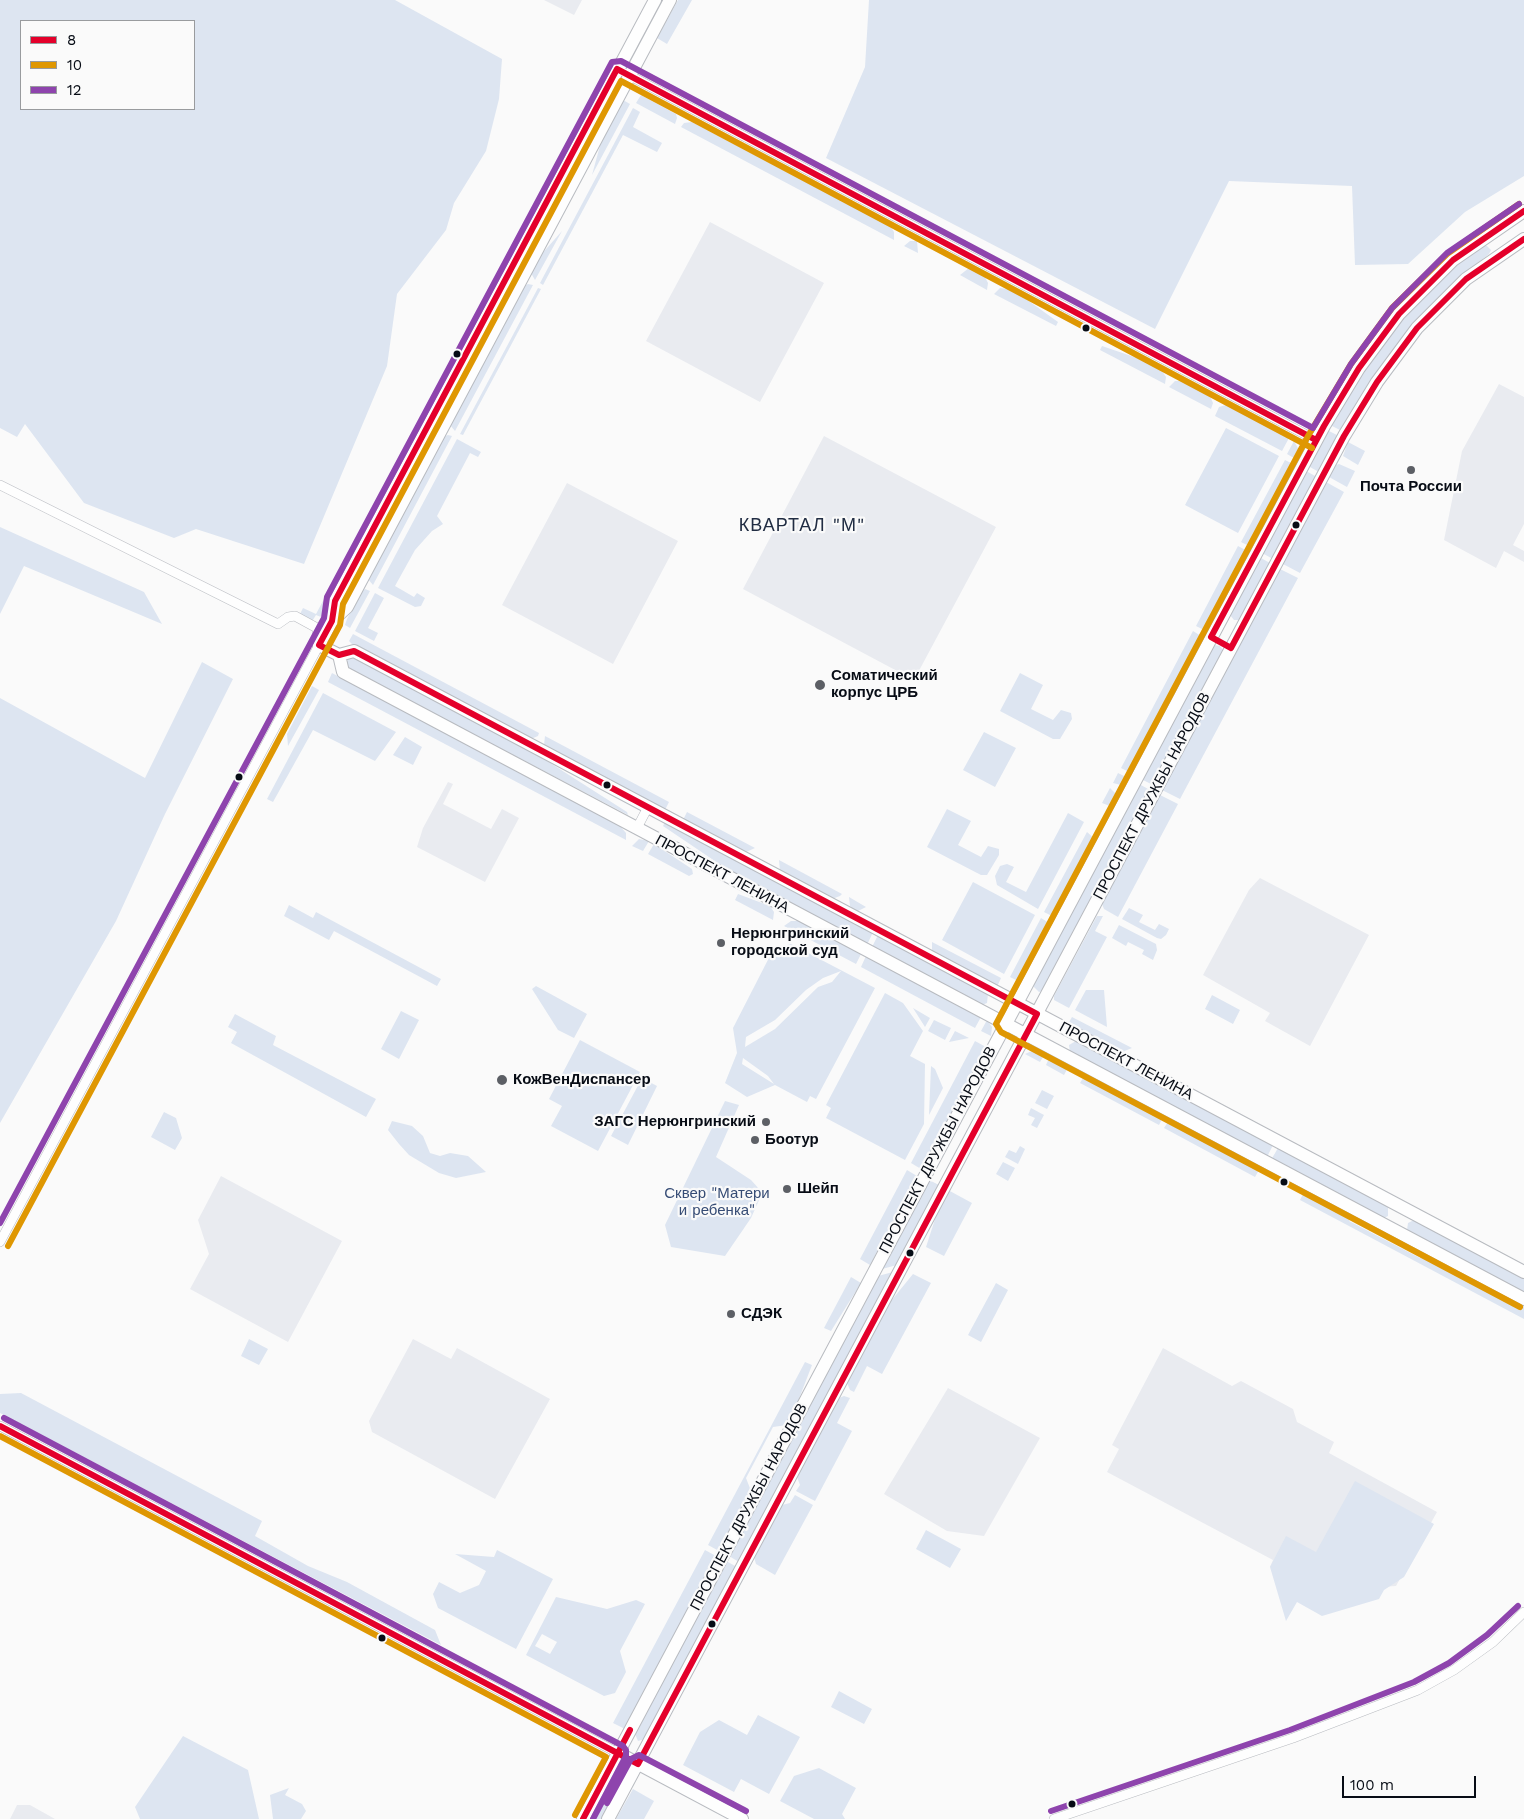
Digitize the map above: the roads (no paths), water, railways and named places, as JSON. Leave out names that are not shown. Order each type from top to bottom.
[{"type":"street","points":[[332,621],[335,600],[655,0]]},
{"type":"street","points":[[0,1242],[332,621],[347,607],[670,0]]},
{"type":"street","points":[[617,69],[1316,440]]},
{"type":"street","name":"ПРОСПЕКТ ДРУЖБЫ НАРОДОВ","points":[[583,1819],[1316,440],[1359,368],[1400,314],[1453,260],[1524,210]]},
{"type":"street","name":"ПРОСПЕКТ ДРУЖБЫ НАРОДОВ","points":[[608,1819],[1333,456],[1377,382],[1418,328],[1466,279],[1524,239]]},
{"type":"street","points":[[0,485],[278,624],[288,617],[295,616],[317,628],[319,645]]},
{"type":"street","name":"ПРОСПЕКТ ЛЕНИНА","points":[[319,645],[339,655],[354,651],[1524,1272]]},
{"type":"street","name":"ПРОСПЕКТ ЛЕНИНА","points":[[339,655],[343,672],[1524,1299]]},
{"type":"street","name":"ПРОСПЕКТ ЛЕНИНА","points":[[637,828],[648,807]]},
{"type":"street","points":[[0,1426],[742,1819]]},
{"type":"street","points":[[1054,1819],[1293,1738],[1418,1690],[1462,1664],[1493,1642],[1524,1612]]},
{"type":"place","name":"Почта России","points":[[1411,470]]},
{"type":"place","name":"Соматический корпус ЦРБ","points":[[820,685]]},
{"type":"place","name":"Нерюнгринский городской суд","points":[[721,943]]},
{"type":"place","name":"КожВенДиспансер","points":[[502,1080]]},
{"type":"place","name":"ЗАГС Нерюнгринский","points":[[766,1122]]},
{"type":"place","name":"Боотур","points":[[755,1140]]},
{"type":"place","name":"Шейп","points":[[787,1189]]},
{"type":"place","name":"СДЭК","points":[[731,1314]]},
{"type":"district","name":"КВАРТАЛ \"М\"","points":[[802,526]]},
{"type":"park label","name":"Сквер \"Матери и ребенка\"","points":[[717,1202]]}]
